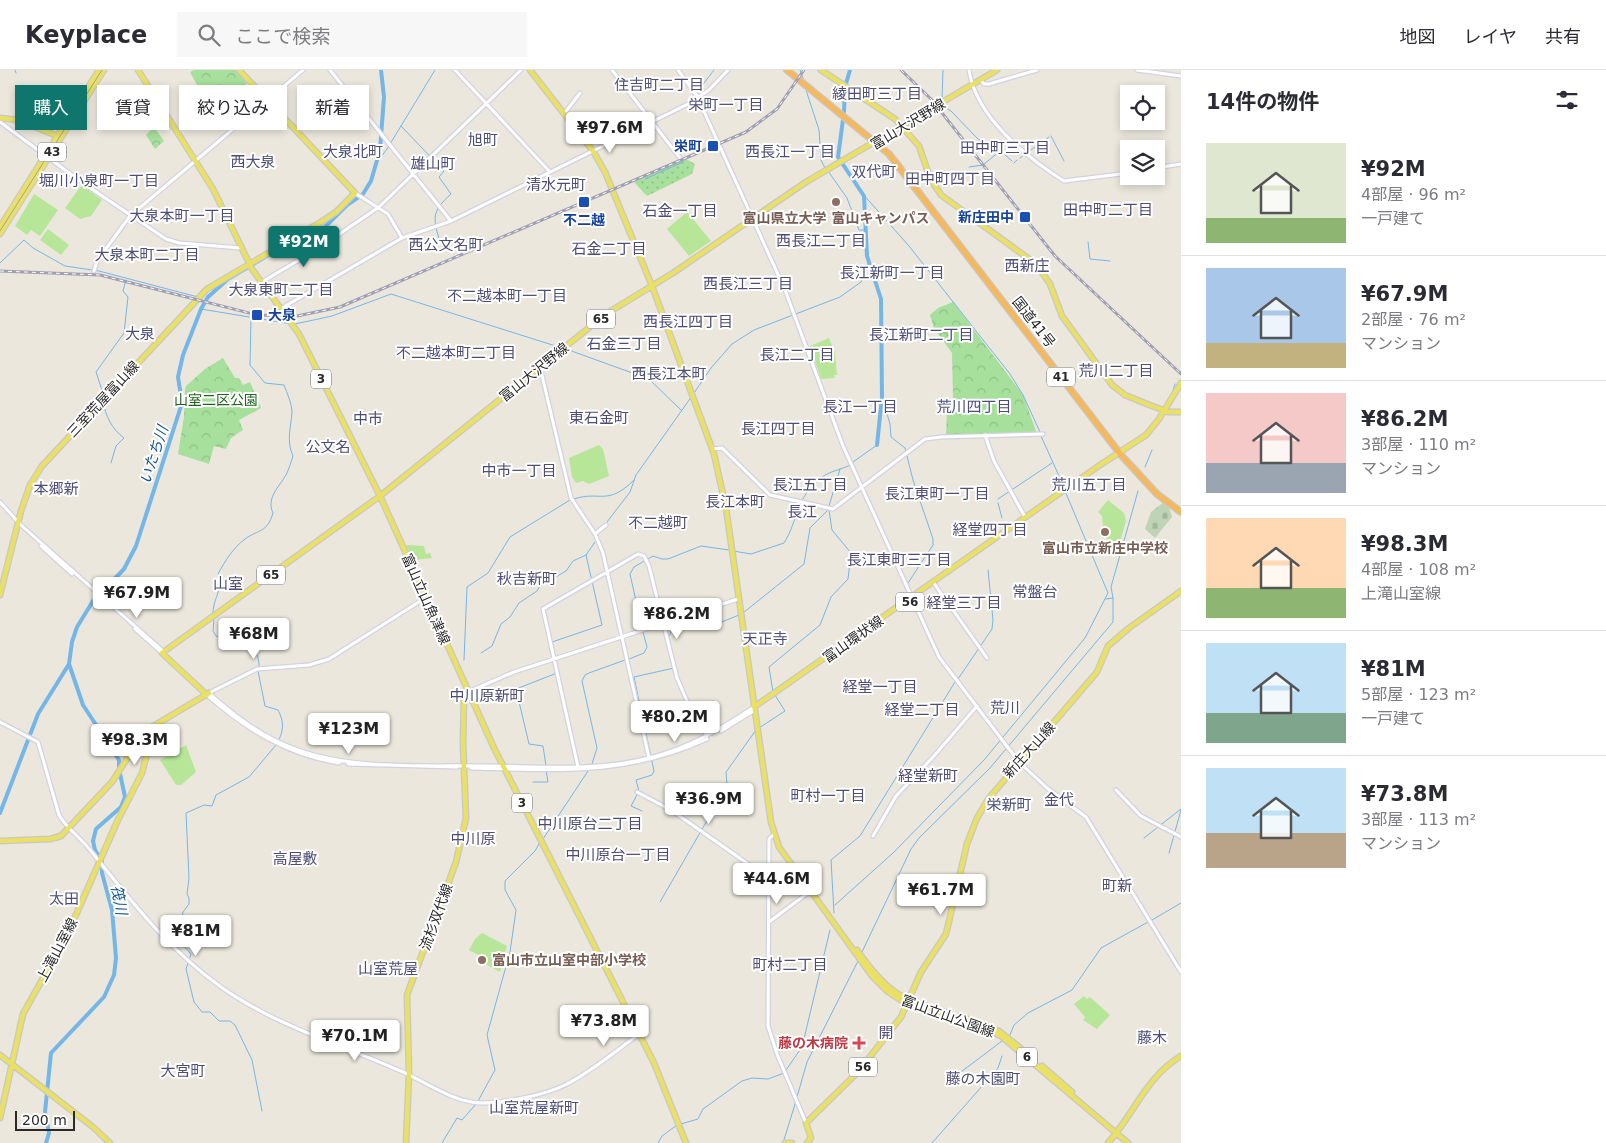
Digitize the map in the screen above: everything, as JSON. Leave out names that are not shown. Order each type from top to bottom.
[{"type":"highway","name":"国道41号","points":[[788,70],[876,143],[896,163],[1122,453],[1159,492],[1181,511]]},
{"type":"main road","name":"43","points":[[60,137],[99,70]]},
{"type":"main road","name":"43","points":[[0,227],[104,70]]},
{"type":"main road","name":"富山立山魚津線","points":[[138,70],[213,189],[251,265],[299,334],[380,496],[468,692],[504,767],[660,1077],[686,1143]]},
{"type":"main road","points":[[239,70],[254,85]]},
{"type":"main road","name":"富山立山公園線","points":[[530,70],[593,151],[605,172],[652,286],[712,449],[726,508],[754,709],[774,834],[777,841],[876,976],[890,990],[907,1002],[976,1020],[999,1031],[1132,1143]]},
{"type":"main road","points":[[822,70],[886,111],[903,126],[919,146],[930,178],[941,195],[1036,264],[1050,284],[1062,316],[1112,385],[1125,395],[1165,411],[1181,412]]},
{"type":"main road","name":"富山大沢野線","points":[[163,653],[380,496],[606,314],[652,286],[806,182],[876,143],[997,70]]},
{"type":"main road","points":[[0,118],[18,120],[60,137]]},
{"type":"main road","points":[[287,120],[355,193]]},
{"type":"main road","name":"43","points":[[0,234],[47,157]]},
{"type":"main road","name":"三室荒屋富山線","points":[[0,595],[30,485],[42,466],[199,297],[230,274],[251,265],[336,212],[355,193]]},
{"type":"main road","name":"富山環状線","points":[[1176,394],[1181,383]]},
{"type":"main road","name":"富山環状線","points":[[754,709],[1025,518],[1122,453],[1146,434],[1165,411],[1181,387]]},
{"type":"main road","name":"富山環状線","points":[[934,583],[1065,491]]},
{"type":"main road","name":"新庄大山線","points":[[907,1002],[921,972],[946,934],[967,844],[977,818],[1001,781],[1097,672],[1108,646],[1181,591]]},
{"type":"main road","points":[[0,841],[56,838],[69,828],[112,782],[145,731],[208,694],[163,653]]},
{"type":"main road","name":"流杉双代線","points":[[406,1143],[409,1074],[407,995],[461,846],[467,814],[464,766],[464,698],[468,692]]},
{"type":"main road","name":"上滝山室線","points":[[0,1118],[23,1014],[67,935],[143,770],[146,757],[145,731]]},
{"type":"main road","name":"56","points":[[806,1124],[858,1072],[896,1025],[907,1002]]},
{"type":"main road","points":[[0,1055],[96,1129],[110,1143]]},
{"type":"main road","points":[[1108,1143],[1118,1132],[1148,1084],[1167,1064],[1181,1056]]},
{"type":"main road","points":[[806,1124],[812,1140],[807,1143]]},
{"type":"main road","name":"富山立山公園線","points":[[1118,1132],[1128,1143]]},
{"type":"main road","points":[[785,1143],[792,1143]]},
{"type":"street","points":[[286,85],[303,70]]},
{"type":"street","points":[[330,70],[450,221]]},
{"type":"street","points":[[455,70],[550,172]]},
{"type":"street","points":[[262,282],[320,248],[379,207],[521,70]]},
{"type":"street","points":[[612,70],[680,158]]},
{"type":"street","points":[[678,70],[698,99],[785,290],[843,446],[939,657],[1019,762],[1047,788],[1086,817],[1181,972]]},
{"type":"street","points":[[282,308],[402,238],[450,221],[698,99],[728,70]]},
{"type":"street","points":[[970,70],[972,86],[992,119],[1025,153],[1064,181],[1120,174]]},
{"type":"street","points":[[981,80],[984,84],[989,84],[1037,70]]},
{"type":"street","points":[[1137,70],[1181,76]]},
{"type":"street","points":[[564,114],[580,93]]},
{"type":"street","points":[[0,122],[130,216],[166,239],[179,243],[242,248]]},
{"type":"street","points":[[94,271],[97,261],[130,216],[232,130]]},
{"type":"street","points":[[1165,167],[1181,164]]},
{"type":"street","points":[[355,193],[388,214],[402,238]]},
{"type":"street","points":[[540,367],[571,498],[602,548],[649,758]]},
{"type":"street","points":[[712,449],[722,448],[773,497],[833,509],[925,439],[1043,434]]},
{"type":"street","points":[[985,435],[994,461],[1025,518]]},
{"type":"street","points":[[0,504],[18,524],[163,653]]},
{"type":"street","points":[[595,534],[606,526]]},
{"type":"street","points":[[578,767],[553,659],[544,610],[638,554],[644,556],[649,566],[673,666],[683,693],[707,736]]},
{"type":"street","points":[[934,583],[987,658]]},
{"type":"street","points":[[426,598],[329,659],[309,665],[257,669],[208,694],[232,714],[260,733],[308,754],[340,761],[464,766],[590,768],[632,764],[673,753],[711,737],[754,709]]},
{"type":"street","points":[[468,692],[622,635],[738,599]]},
{"type":"street","points":[[873,836],[896,796],[977,706]]},
{"type":"street","points":[[504,767],[590,768],[649,758],[707,736],[754,709]]},
{"type":"street","points":[[0,722],[33,738],[40,746],[59,815],[167,941],[189,962],[223,989],[275,1018],[409,1074],[460,1099],[490,1103],[562,1086],[639,1034]]},
{"type":"street","points":[[1116,790],[1142,816],[1181,837]]},
{"type":"street","points":[[637,792],[671,810],[769,878]]},
{"type":"street","points":[[774,834],[769,839],[768,1026],[774,1047],[806,1124]]},
{"type":"street","points":[[768,922],[812,890]]},
{"type":"green space","points":[[194,70],[236,70],[247,83],[245,85],[197,85],[190,72]]},
{"type":"green space","points":[[151,130],[156,130],[164,141],[155,149],[146,135]]},
{"type":"green space","points":[[686,159],[695,164],[692,174],[647,196],[634,182]]},
{"type":"green space","points":[[83,186],[102,200],[91,216],[80,219],[65,208],[80,187]]},
{"type":"green space","points":[[34,194],[58,210],[40,236],[31,230],[27,235],[15,226]]},
{"type":"green space","points":[[687,212],[711,241],[689,256],[667,229]]},
{"type":"green space","points":[[48,229],[69,245],[61,255],[40,240]]},
{"type":"green space","points":[[953,302],[1023,395],[1037,434],[946,437],[947,409],[953,397],[952,353],[934,328],[930,315],[938,308]]},
{"type":"green space","points":[[829,338],[835,353],[837,375],[834,375],[835,378],[821,379],[810,346]]},
{"type":"green space","name":"山室二区公園","points":[[223,358],[235,378],[239,378],[243,385],[250,382],[261,408],[239,420],[243,430],[231,438],[226,449],[214,446],[209,464],[178,454],[184,417],[185,390],[186,386],[205,369]]},
{"type":"green space","points":[[599,445],[603,449],[609,476],[589,484],[583,481],[576,483],[572,477],[569,458]]},
{"type":"green space","points":[[1108,500],[1124,513],[1126,521],[1120,541],[1112,543],[1099,532],[1103,528],[1102,516],[1098,512]]},
{"type":"green space","points":[[1164,502],[1169,507],[1172,517],[1155,538],[1145,529],[1151,512]]},
{"type":"green space","points":[[406,545],[424,546],[426,554],[430,553],[432,558],[413,560]]},
{"type":"green space","points":[[186,745],[196,772],[181,785],[176,785],[160,760]]},
{"type":"green space","points":[[482,933],[507,946],[500,972],[478,960],[480,956],[469,950],[475,939]]},
{"type":"green space","points":[[1084,996],[1087,999],[1090,997],[1110,1015],[1097,1029],[1083,1020],[1085,1017],[1074,1004]]},
{"type":"waterway","name":"いたち川","points":[[0,813],[38,714],[69,664],[72,642],[77,627],[93,601],[124,569],[136,546],[182,403],[178,377],[183,355],[201,309],[208,297],[228,279],[292,241],[322,230],[347,205],[363,194],[371,181],[380,150],[384,97],[381,70]]},
{"type":"waterway","points":[[377,162],[387,149],[435,70]]},
{"type":"waterway","points":[[697,92],[714,70]]},
{"type":"waterway","points":[[800,70],[804,81]]},
{"type":"waterway","points":[[850,70],[845,87],[838,157],[864,196],[867,256],[881,299],[882,397],[877,445]]},
{"type":"waterway","points":[[942,99],[943,70]]},
{"type":"waterway","points":[[806,90],[819,130],[821,160],[825,168]]},
{"type":"waterway","points":[[943,106],[951,111],[978,139],[997,148],[1012,161]]},
{"type":"waterway","points":[[401,126],[444,171],[439,177],[451,194],[444,200],[435,216],[440,242]]},
{"type":"waterway","points":[[1051,136],[1064,161]]},
{"type":"waterway","points":[[1038,145],[1049,137]]},
{"type":"waterway","points":[[1028,152],[1035,147]]},
{"type":"waterway","points":[[969,167],[983,165],[1000,151]]},
{"type":"waterway","points":[[1020,158],[1024,155]]},
{"type":"waterway","points":[[1014,163],[1017,160]]},
{"type":"waterway","points":[[645,179],[683,162]]},
{"type":"waterway","points":[[828,171],[847,198],[859,230],[866,230]]},
{"type":"waterway","points":[[862,193],[909,246],[1010,374],[1023,395],[1040,432]]},
{"type":"waterway","points":[[0,263],[24,240],[33,248],[65,266],[99,271],[198,297]]},
{"type":"waterway","points":[[1088,242],[1090,259],[1110,261]]},
{"type":"waterway","points":[[694,393],[711,368],[732,344],[754,330],[840,297],[861,282],[868,263]]},
{"type":"waterway","points":[[104,396],[96,372],[124,333],[128,297],[123,291],[126,280]]},
{"type":"waterway","points":[[295,324],[332,316],[391,294],[562,348]]},
{"type":"waterway","points":[[201,309],[291,324]]},
{"type":"waterway","points":[[213,614],[221,581],[221,576],[218,574],[237,546],[268,524],[273,513],[271,508],[272,498],[286,475],[293,456],[289,439],[292,409],[284,385],[265,383],[250,365],[251,319]]},
{"type":"waterway","points":[[566,349],[649,379],[682,411]]},
{"type":"waterway","points":[[1172,394],[1175,384]]},
{"type":"waterway","points":[[607,522],[630,492],[636,475],[692,396]]},
{"type":"waterway","points":[[882,397],[890,424],[891,437],[905,448],[913,480],[933,539],[933,545],[908,583]]},
{"type":"waterway","points":[[103,402],[110,422],[124,438],[116,446],[111,463]]},
{"type":"waterway","points":[[1041,436],[1064,487]]},
{"type":"waterway","points":[[853,462],[877,445]]},
{"type":"waterway","points":[[1145,467],[1152,450]]},
{"type":"waterway","points":[[998,499],[1052,463]]},
{"type":"waterway","points":[[733,551],[751,554],[784,543],[806,493],[821,478],[850,465]]},
{"type":"waterway","points":[[829,506],[840,469]]},
{"type":"waterway","points":[[574,499],[591,496],[610,496],[625,488],[634,480]]},
{"type":"waterway","points":[[835,905],[893,853],[984,760],[1085,638],[1108,593],[1065,491]]},
{"type":"waterway","points":[[1106,599],[1113,598],[1111,587],[1138,491]]},
{"type":"waterway","points":[[464,660],[467,587],[488,573],[510,537],[570,500]]},
{"type":"waterway","points":[[998,503],[1002,518]]},
{"type":"waterway","points":[[743,613],[804,564],[810,528],[828,510]]},
{"type":"waterway","points":[[759,728],[785,711],[773,692],[769,667],[820,625],[831,597],[848,579],[851,553],[832,530],[829,510]]},
{"type":"waterway","points":[[1003,530],[1004,525]]},
{"type":"waterway","points":[[552,642],[602,625],[586,555],[595,542]]},
{"type":"waterway","points":[[642,628],[630,574],[634,567],[653,556],[668,559],[701,546],[729,550]]},
{"type":"waterway","points":[[481,653],[492,646],[501,624],[510,617],[519,603],[537,591],[540,586],[566,571],[573,561],[586,555]]},
{"type":"waterway","points":[[958,679],[992,629],[993,620],[988,570]]},
{"type":"waterway","points":[[862,952],[911,849],[919,838],[990,768],[1113,622],[1113,598]]},
{"type":"waterway","points":[[687,617],[712,626],[739,615]]},
{"type":"waterway","points":[[214,618],[213,631],[216,636],[238,638],[252,646],[257,655],[259,667]]},
{"type":"waterway","points":[[668,638],[675,624],[681,619]]},
{"type":"waterway","points":[[629,659],[644,653],[647,647],[643,632]]},
{"type":"waterway","points":[[592,764],[597,748],[582,681],[585,675],[589,673],[625,660]]},
{"type":"waterway","name":"筏川","points":[[46,1143],[49,1133],[45,1112],[51,1053],[104,997],[114,975],[116,958],[112,910],[102,873],[102,861],[95,850],[93,841],[96,829],[121,807],[125,797],[119,760],[83,705],[69,664]]},
{"type":"waterway","points":[[642,811],[631,806],[639,791],[636,780],[652,775],[654,771],[634,677],[674,668]]},
{"type":"waterway","points":[[258,671],[265,706],[278,710],[281,718],[282,730],[278,741]]},
{"type":"waterway","points":[[546,766],[543,746],[529,744],[516,689],[557,673]]},
{"type":"waterway","points":[[834,913],[831,860],[860,836],[955,682]]},
{"type":"waterway","points":[[660,902],[727,786],[726,772],[756,730]]},
{"type":"waterway","points":[[262,1111],[252,1060],[235,1025],[230,1021],[219,1021],[210,1012],[202,1012],[194,1002],[186,969],[191,954],[179,941],[179,934],[183,912],[189,904],[187,894],[189,878],[186,813],[204,805],[212,806],[216,795],[249,777],[276,745]]},
{"type":"waterway","points":[[543,839],[590,768]]},
{"type":"waterway","points":[[533,782],[548,782],[546,770]]},
{"type":"waterway","points":[[1144,838],[1181,809]]},
{"type":"waterway","points":[[1169,853],[1181,810]]},
{"type":"waterway","points":[[478,1101],[495,1070],[487,1035],[510,952],[516,910],[505,890],[505,881],[535,851],[540,842]]},
{"type":"waterway","points":[[1152,920],[1181,903]]},
{"type":"waterway","points":[[1010,1035],[1014,1025],[1028,1013],[1072,990],[1101,948],[1148,922]]},
{"type":"waterway","points":[[681,1124],[698,1119],[703,1109],[742,1081],[752,1078],[768,1079],[784,1073],[802,1047],[830,930]]},
{"type":"waterway","points":[[797,1097],[807,1062],[858,961]]},
{"type":"waterway","points":[[949,1081],[1002,1041]]},
{"type":"waterway","points":[[932,1143],[998,1068],[1002,1056]]},
{"type":"waterway","points":[[783,1143],[796,1101]]},
{"type":"waterway","points":[[442,1143],[457,1118],[462,1120],[476,1104]]},
{"type":"waterway","points":[[658,1143],[662,1136],[677,1125]]},
{"type":"tram line","points":[[0,231],[102,70]]},
{"type":"railway","points":[[0,271],[100,275],[257,315],[297,316],[340,307],[746,132],[777,109],[804,70]]},
{"type":"railway","points":[[901,70],[931,99],[1055,256],[1181,374]]},
{"type":"place","name":"栄町","points":[[713,146]]},
{"type":"place","name":"不二越","points":[[584,202]]},
{"type":"place","name":"富山県立大学 富山キャンパス","points":[[836,202]]},
{"type":"place","name":"新庄田中","points":[[1025,217]]},
{"type":"place","name":"大泉","points":[[257,315]]},
{"type":"place","name":"富山市立新庄中学校","points":[[1105,532]]},
{"type":"place","name":"富山市立山室中部小学校","points":[[482,960]]},
{"type":"place","name":"藤の木病院","points":[[859,1043]]},
{"type":"district","name":"住吉町二丁目","points":[[659,85]]},
{"type":"district","name":"綾田町三丁目","points":[[877,94]]},
{"type":"district","name":"栄町一丁目","points":[[726,105]]},
{"type":"district","name":"旭町","points":[[483,140]]},
{"type":"district","name":"田中町三丁目","points":[[1005,148]]},
{"type":"district","name":"大泉北町","points":[[353,152]]},
{"type":"district","name":"西長江一丁目","points":[[790,152]]},
{"type":"district","name":"西大泉","points":[[253,162]]},
{"type":"district","name":"雄山町","points":[[433,164]]},
{"type":"district","name":"双代町","points":[[874,172]]},
{"type":"district","name":"田中町四丁目","points":[[950,179]]},
{"type":"district","name":"堀川小泉町一丁目","points":[[99,181]]},
{"type":"district","name":"清水元町","points":[[556,185]]},
{"type":"district","name":"田中町二丁目","points":[[1108,210]]},
{"type":"district","name":"石金一丁目","points":[[680,211]]},
{"type":"district","name":"大泉本町一丁目","points":[[182,216]]},
{"type":"district","name":"西長江二丁目","points":[[821,241]]},
{"type":"district","name":"西公文名町","points":[[446,245]]},
{"type":"district","name":"石金二丁目","points":[[609,249]]},
{"type":"district","name":"大泉本町二丁目","points":[[147,255]]},
{"type":"district","name":"西新庄","points":[[1027,266]]},
{"type":"district","name":"長江新町一丁目","points":[[892,273]]},
{"type":"district","name":"西長江三丁目","points":[[748,284]]},
{"type":"district","name":"大泉東町二丁目","points":[[281,290]]},
{"type":"district","name":"不二越本町一丁目","points":[[507,296]]},
{"type":"district","name":"西長江四丁目","points":[[688,322]]},
{"type":"district","name":"大泉","points":[[140,334]]},
{"type":"district","name":"長江新町二丁目","points":[[921,335]]},
{"type":"district","name":"石金三丁目","points":[[624,344]]},
{"type":"district","name":"不二越本町二丁目","points":[[456,353]]},
{"type":"district","name":"長江二丁目","points":[[797,355]]},
{"type":"district","name":"荒川二丁目","points":[[1116,371]]},
{"type":"district","name":"西長江本町","points":[[669,374]]},
{"type":"district","name":"長江一丁目","points":[[860,407]]},
{"type":"district","name":"荒川四丁目","points":[[974,407]]},
{"type":"district","name":"東石金町","points":[[599,418]]},
{"type":"district","name":"中市","points":[[368,419]]},
{"type":"district","name":"長江四丁目","points":[[778,429]]},
{"type":"district","name":"公文名","points":[[328,447]]},
{"type":"district","name":"中市一丁目","points":[[519,471]]},
{"type":"district","name":"長江五丁目","points":[[810,485]]},
{"type":"district","name":"荒川五丁目","points":[[1089,485]]},
{"type":"district","name":"本郷新","points":[[56,489]]},
{"type":"district","name":"長江東町一丁目","points":[[937,494]]},
{"type":"district","name":"長江本町","points":[[735,502]]},
{"type":"district","name":"長江","points":[[802,512]]},
{"type":"district","name":"不二越町","points":[[658,523]]},
{"type":"district","name":"経堂四丁目","points":[[990,530]]},
{"type":"district","name":"長江東町三丁目","points":[[899,560]]},
{"type":"district","name":"秋吉新町","points":[[527,579]]},
{"type":"district","name":"山室","points":[[228,584]]},
{"type":"district","name":"常盤台","points":[[1035,592]]},
{"type":"district","name":"経堂三丁目","points":[[964,603]]},
{"type":"district","name":"天正寺","points":[[765,639]]},
{"type":"district","name":"経堂一丁目","points":[[880,687]]},
{"type":"district","name":"中川原新町","points":[[487,696]]},
{"type":"district","name":"荒川","points":[[1005,708]]},
{"type":"district","name":"経堂二丁目","points":[[922,710]]},
{"type":"district","name":"経堂新町","points":[[928,776]]},
{"type":"district","name":"町村一丁目","points":[[828,796]]},
{"type":"district","name":"金代","points":[[1059,800]]},
{"type":"district","name":"栄新町","points":[[1009,805]]},
{"type":"district","name":"中川原台二丁目","points":[[590,824]]},
{"type":"district","name":"中川原","points":[[473,839]]},
{"type":"district","name":"中川原台一丁目","points":[[618,855]]},
{"type":"district","name":"高屋敷","points":[[295,859]]},
{"type":"district","name":"町新","points":[[1117,886]]},
{"type":"district","name":"太田","points":[[64,899]]},
{"type":"district","name":"町村二丁目","points":[[790,965]]},
{"type":"district","name":"山室荒屋","points":[[388,969]]},
{"type":"district","name":"開","points":[[886,1033]]},
{"type":"district","name":"藤木","points":[[1152,1038]]},
{"type":"district","name":"大宮町","points":[[183,1071]]},
{"type":"district","name":"藤の木園町","points":[[983,1079]]},
{"type":"district","name":"山室荒屋新町","points":[[534,1108]]}]
